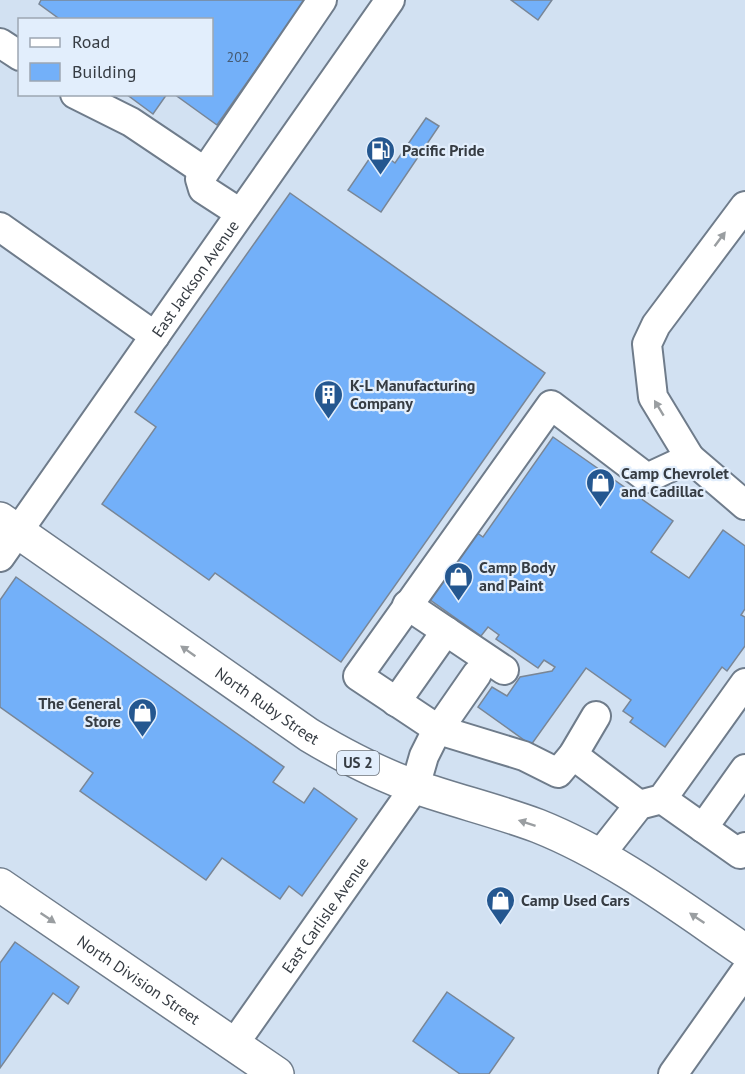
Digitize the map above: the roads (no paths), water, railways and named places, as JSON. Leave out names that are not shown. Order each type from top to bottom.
[{"type":"main road","name":"North Ruby Street","points":[[6,536],[353,762],[415,787],[538,826],[599,856],[647,884],[745,951]]},
{"type":"main road","name":"North Division Street","points":[[0,885],[253,1063]]},
{"type":"street","points":[[240,213],[203,189],[200,179],[322,0]]},
{"type":"street","name":"East Jackson Avenue","points":[[6,536],[155,336],[390,0]]},
{"type":"street","points":[[0,43],[18,55]]},
{"type":"street","points":[[79,96],[132,122],[204,171]]},
{"type":"street","points":[[745,206],[656,325],[647,344],[653,397],[690,458],[745,505]]},
{"type":"street","points":[[0,227],[155,336]]},
{"type":"street","points":[[596,716],[573,755],[558,773],[525,756],[439,730],[358,676],[551,405],[647,478],[690,458]]},
{"type":"street","points":[[396,702],[446,631],[407,605]]},
{"type":"street","name":"East Carlisle Avenue","points":[[253,1063],[415,787],[424,756],[439,730],[491,672],[446,631]]},
{"type":"street","points":[[599,856],[650,802],[745,683]]},
{"type":"street","points":[[573,755],[650,802],[703,828],[740,854],[745,847]]},
{"type":"street","points":[[703,828],[745,769]]},
{"type":"street","points":[[673,1074],[745,972]]},
{"type":"place","name":"Pacific Pride","points":[[381,176]]},
{"type":"place","name":"K-L Manufacturing Company","points":[[329,420]]},
{"type":"place","name":"Camp Chevrolet and Cadillac","points":[[600,508]]},
{"type":"place","name":"Camp Body and Paint","points":[[458,602]]},
{"type":"place","name":"The General Store","points":[[142,738]]},
{"type":"place","name":"Camp Used Cars","points":[[500,926]]}]
